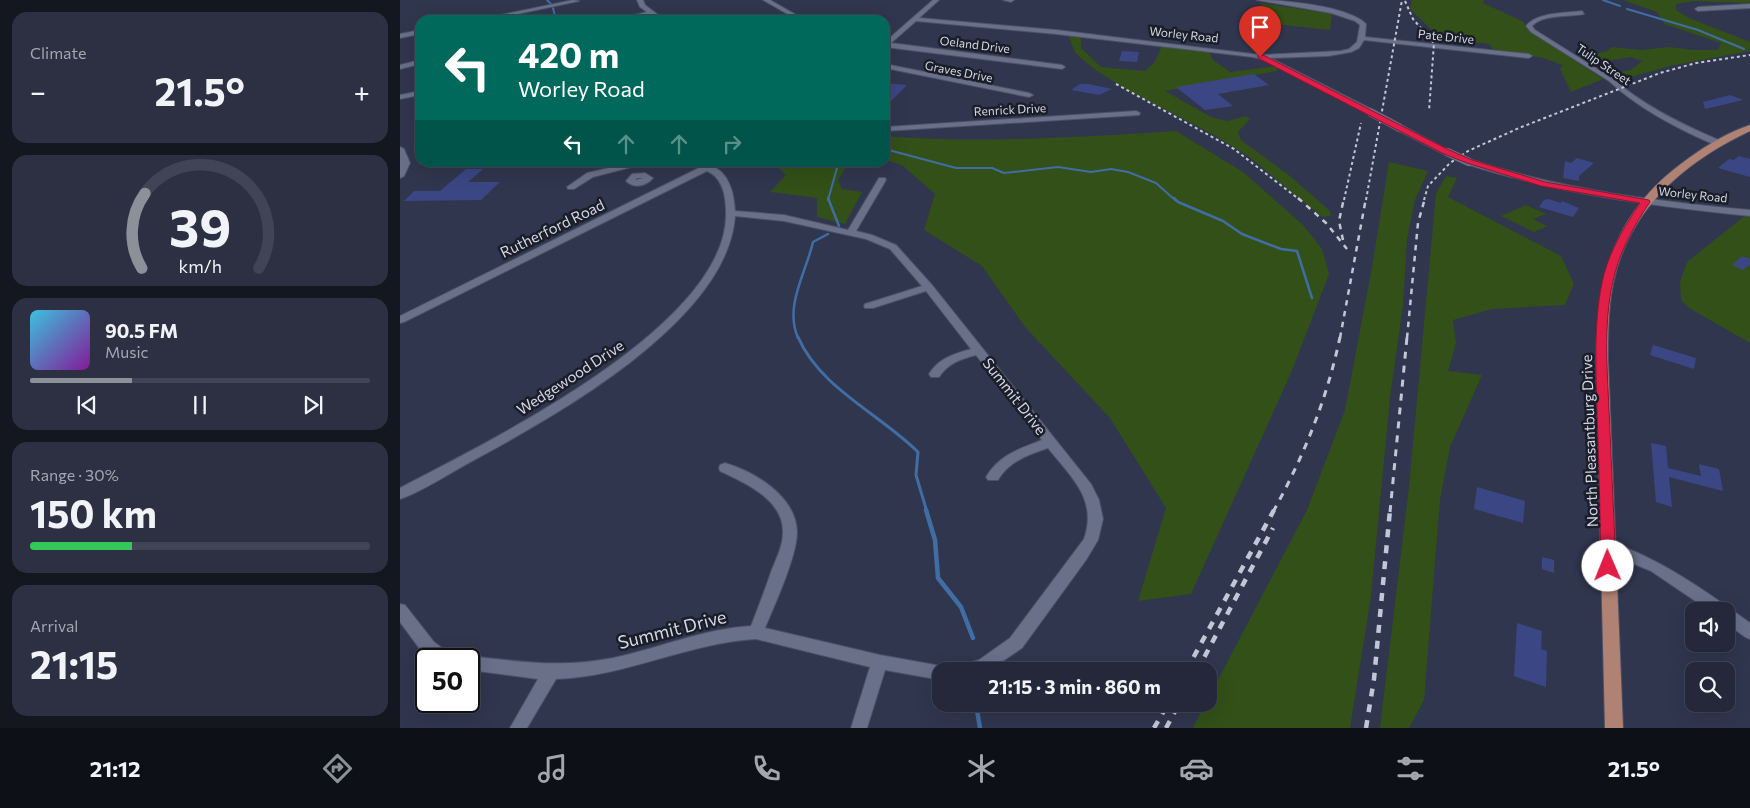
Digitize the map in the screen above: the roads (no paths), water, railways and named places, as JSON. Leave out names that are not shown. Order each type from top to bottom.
[{"type":"main road","name":"North Pleasantburg Drive","points":[[1614,728],[1602,360],[1602,317],[1609,275],[1617,251],[1634,218],[1668,177],[1718,143],[1750,128]]},
{"type":"street","points":[[640,0],[642,6],[655,15]]},
{"type":"street","points":[[758,0],[787,15]]},
{"type":"street","points":[[766,0],[784,14]]},
{"type":"street","points":[[890,40],[936,0]]},
{"type":"street","points":[[1006,0],[1011,0]]},
{"type":"street","points":[[1260,0],[1351,16],[1362,22],[1361,38],[1358,46],[1349,50],[1321,54],[1260,57]]},
{"type":"street","points":[[505,15],[576,1]]},
{"type":"street","points":[[1698,9],[1750,6]]},
{"type":"street","points":[[638,15],[651,12]]},
{"type":"street","name":"Tulip Street","points":[[1582,14],[1540,19],[1532,22],[1529,26],[1538,34],[1611,80],[1622,90],[1680,127],[1718,143]]},
{"type":"street","name":"Worley Road","points":[[914,19],[1056,32],[1260,57],[1470,162],[1544,185],[1646,202],[1750,213]]},
{"type":"street","points":[[400,36],[415,33]]},
{"type":"street","name":"Pate Drive","points":[[1361,38],[1529,56]]},
{"type":"street","name":"Oeland Drive","points":[[890,45],[1062,67]]},
{"type":"street","points":[[400,67],[415,63]]},
{"type":"street","name":"Graves Drive","points":[[890,67],[1029,95]]},
{"type":"street","points":[[400,97],[415,96]]},
{"type":"street","points":[[400,101],[415,96]]},
{"type":"street","name":"Renrick Drive","points":[[890,129],[1136,113]]},
{"type":"street","points":[[400,149],[406,164],[400,176]]},
{"type":"street","points":[[571,187],[590,175],[623,167]]},
{"type":"street","points":[[636,167],[633,172],[633,177],[644,179],[660,192]]},
{"type":"street","points":[[640,167],[644,179]]},
{"type":"street","name":"Rutherford Road","points":[[400,320],[709,167]]},
{"type":"street","name":"Wedgewood Drive","points":[[400,494],[550,410],[631,357],[688,302],[715,268],[726,243],[732,213],[723,181],[714,167]]},
{"type":"street","points":[[851,233],[882,180]]},
{"type":"street","name":"Summit Drive","points":[[732,213],[774,216],[851,233],[887,243],[893,247],[928,287],[1086,486],[1095,502],[1095,528],[1091,540],[1016,643],[990,662]]},
{"type":"street","points":[[869,306],[928,287]]},
{"type":"street","points":[[936,374],[937,369],[947,360],[978,351]]},
{"type":"street","points":[[993,477],[1001,465],[1010,458],[1050,442]]},
{"type":"street","points":[[725,468],[746,478],[772,495],[781,504],[789,522],[789,545],[756,632]]},
{"type":"street","points":[[1608,547],[1656,567],[1708,602]]},
{"type":"street","points":[[400,610],[429,648]]},
{"type":"street","points":[[1735,621],[1750,632]]},
{"type":"street","name":"Summit Drive","points":[[480,664],[551,672],[620,663],[663,652],[706,637],[735,632],[756,632],[880,662],[932,671]]},
{"type":"street","points":[[859,728],[880,662]]},
{"type":"street","points":[[518,728],[551,672]]},
{"type":"waterway","points":[[547,0],[551,4]]},
{"type":"waterway","points":[[1603,0],[1620,6]]},
{"type":"waterway","points":[[553,8],[555,15]]},
{"type":"waterway","points":[[1627,9],[1698,30],[1744,49]]},
{"type":"waterway","points":[[890,150],[956,168],[992,168],[1004,173],[1058,167],[1091,172],[1111,169],[1128,172],[1156,183],[1175,200]]},
{"type":"waterway","points":[[828,199],[838,167]]},
{"type":"waterway","points":[[1174,198],[1178,202],[1223,221],[1242,234],[1281,249],[1297,251],[1312,298]]},
{"type":"waterway","points":[[828,199],[839,226]]},
{"type":"waterway","points":[[798,338],[793,314],[798,290],[813,242],[828,234]]},
{"type":"waterway","points":[[798,337],[808,355],[836,386],[903,438],[918,452],[916,475],[927,512]]},
{"type":"waterway","points":[[926,510],[935,540],[938,578],[961,607],[973,638]]},
{"type":"waterway","points":[[977,712],[980,728]]},
{"type":"railway","points":[[1366,200],[1402,0]]},
{"type":"railway","points":[[1405,1],[1413,19],[1434,43],[1429,111]]},
{"type":"railway","points":[[1424,200],[1428,186],[1450,163],[1468,151],[1519,128],[1660,73],[1696,63],[1750,55]]},
{"type":"railway","points":[[1116,84],[1234,149],[1300,200]]},
{"type":"railway","points":[[1344,200],[1361,123]]},
{"type":"railway","points":[[1298,198],[1326,223],[1347,249]]},
{"type":"railway","points":[[1343,240],[1339,221],[1344,198]]},
{"type":"railway","points":[[1340,338],[1366,198]]},
{"type":"railway","points":[[1407,338],[1418,223],[1425,198]]},
{"type":"railway","points":[[1273,512],[1295,470],[1313,427],[1335,360],[1340,337]]},
{"type":"railway","points":[[1390,512],[1407,337]]},
{"type":"railway","points":[[1191,662],[1274,510]]},
{"type":"railway","points":[[1366,728],[1374,679],[1390,510]]},
{"type":"railway","points":[[1202,662],[1273,528]]},
{"type":"railway","points":[[1154,728],[1163,712]]},
{"type":"railway","points":[[1166,728],[1175,712]]}]
